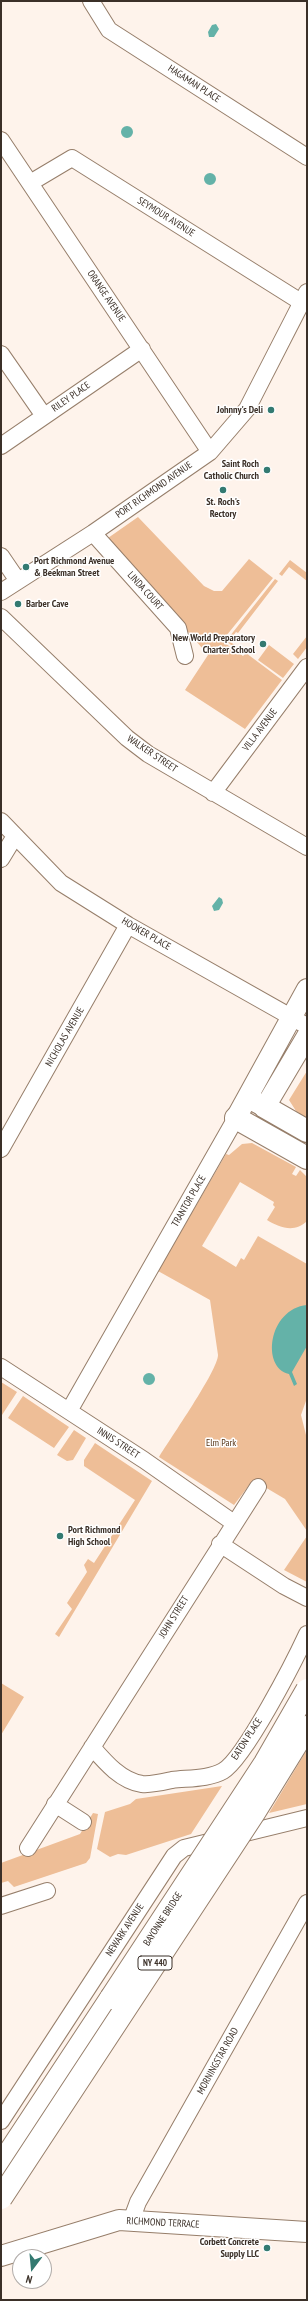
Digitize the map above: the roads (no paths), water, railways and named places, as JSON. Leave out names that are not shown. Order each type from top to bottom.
[{"type":"highway","points":[[256,1103],[307,1131]]},
{"type":"highway","points":[[236,1118],[307,1158]]},
{"type":"highway","name":"BAYONNE BRIDGE","points":[[1,2165],[242,1799],[307,1690]]},
{"type":"highway","name":"BAYONNE BRIDGE","points":[[1,2198],[254,1813],[307,1727]]},
{"type":"main road","name":"TRANTOR PLACE","points":[[256,1103],[299,1022],[307,988]]},
{"type":"main road","name":"TRANTOR PLACE","points":[[236,1118],[256,1103],[307,1036]]},
{"type":"main road","name":"RICHMOND TERRACE","points":[[1,2256],[115,2221],[307,2232]]},
{"type":"street","name":"HAGAMAN PLACE","points":[[91,1],[109,30],[307,156]]},
{"type":"street","name":"ORANGE AVENUE","points":[[1,140],[210,452]]},
{"type":"street","name":"SEYMOUR AVENUE","points":[[30,183],[72,158],[304,297]]},
{"type":"street","name":"PORT RICHMOND AVENUE","points":[[1,592],[92,533],[210,452],[247,409],[304,297]]},
{"type":"street","name":"RILEY PLACE","points":[[1,446],[142,349]]},
{"type":"street","points":[[1,354],[44,416]]},
{"type":"street","name":"LINDA COURT","points":[[92,533],[178,628],[185,656]]},
{"type":"street","points":[[1,556],[18,582]]},
{"type":"street","name":"WALKER STREET","points":[[1,617],[127,738],[148,754],[213,793],[307,846]]},
{"type":"street","name":"VILLA AVENUE","points":[[213,793],[307,668]]},
{"type":"street","name":"HOOKER PLACE","points":[[1,821],[61,883],[128,925],[299,1022]]},
{"type":"street","points":[[1,859],[15,836]]},
{"type":"street","name":"NICHOLAS AVENUE","points":[[1,1149],[128,925]]},
{"type":"street","name":"TRANTOR PLACE","points":[[68,1411],[236,1118]]},
{"type":"street","name":"INNIS STREET","points":[[1,1367],[234,1523]]},
{"type":"street","name":"JOHN STREET","points":[[28,1848],[220,1544],[258,1487]]},
{"type":"street","points":[[220,1544],[284,1586],[307,1598]]},
{"type":"street","name":"EATON PLACE","points":[[92,1747],[107,1764],[131,1781],[144,1784],[210,1775],[227,1768],[271,1703],[307,1634]]},
{"type":"street","points":[[55,1804],[83,1822]]},
{"type":"street","name":"NEWARK AVENUE","points":[[1,2121],[174,1856],[184,1848],[307,1818]]},
{"type":"street","points":[[1,1906],[47,1891]]},
{"type":"street","name":"MORNINGSTAR ROAD","points":[[131,2221],[138,2202],[307,1903]]},
{"type":"water","points":[[216,24],[219,29],[214,37],[209,37],[208,32],[212,25]]},
{"type":"water","points":[[125,126],[129,126],[133,132],[129,138],[125,138],[121,134],[121,130]]},
{"type":"water","points":[[208,173],[212,173],[216,179],[212,185],[208,185],[204,181],[204,177]]},
{"type":"water","points":[[219,897],[222,899],[223,903],[219,910],[214,911],[212,906]]},
{"type":"water","points":[[307,1305],[307,1346],[292,1372],[297,1384],[294,1386],[289,1374],[280,1369],[275,1361],[272,1351],[273,1339],[277,1327],[284,1317],[294,1309]]},
{"type":"water","points":[[147,1373],[151,1373],[155,1379],[151,1385],[147,1385],[143,1381],[143,1377]]},
{"type":"place","name":"Johnny's Deli","points":[[271,410]]},
{"type":"place","name":"Saint Roch Catholic Church","points":[[267,470]]},
{"type":"place","name":"St. Roch's Rectory","points":[[223,490]]},
{"type":"place","name":"Port Richmond Avenue & Beekman Street","points":[[26,567]]},
{"type":"place","name":"Barber Cave","points":[[18,604]]},
{"type":"place","name":"New World Preparatory Charter School","points":[[263,644]]},
{"type":"place","name":"Port Richmond High School","points":[[60,1536]]},
{"type":"place","name":"Corbett Concrete Supply LLC","points":[[267,2248]]},
{"type":"park label","name":"Elm Park","points":[[221,1443]]}]
